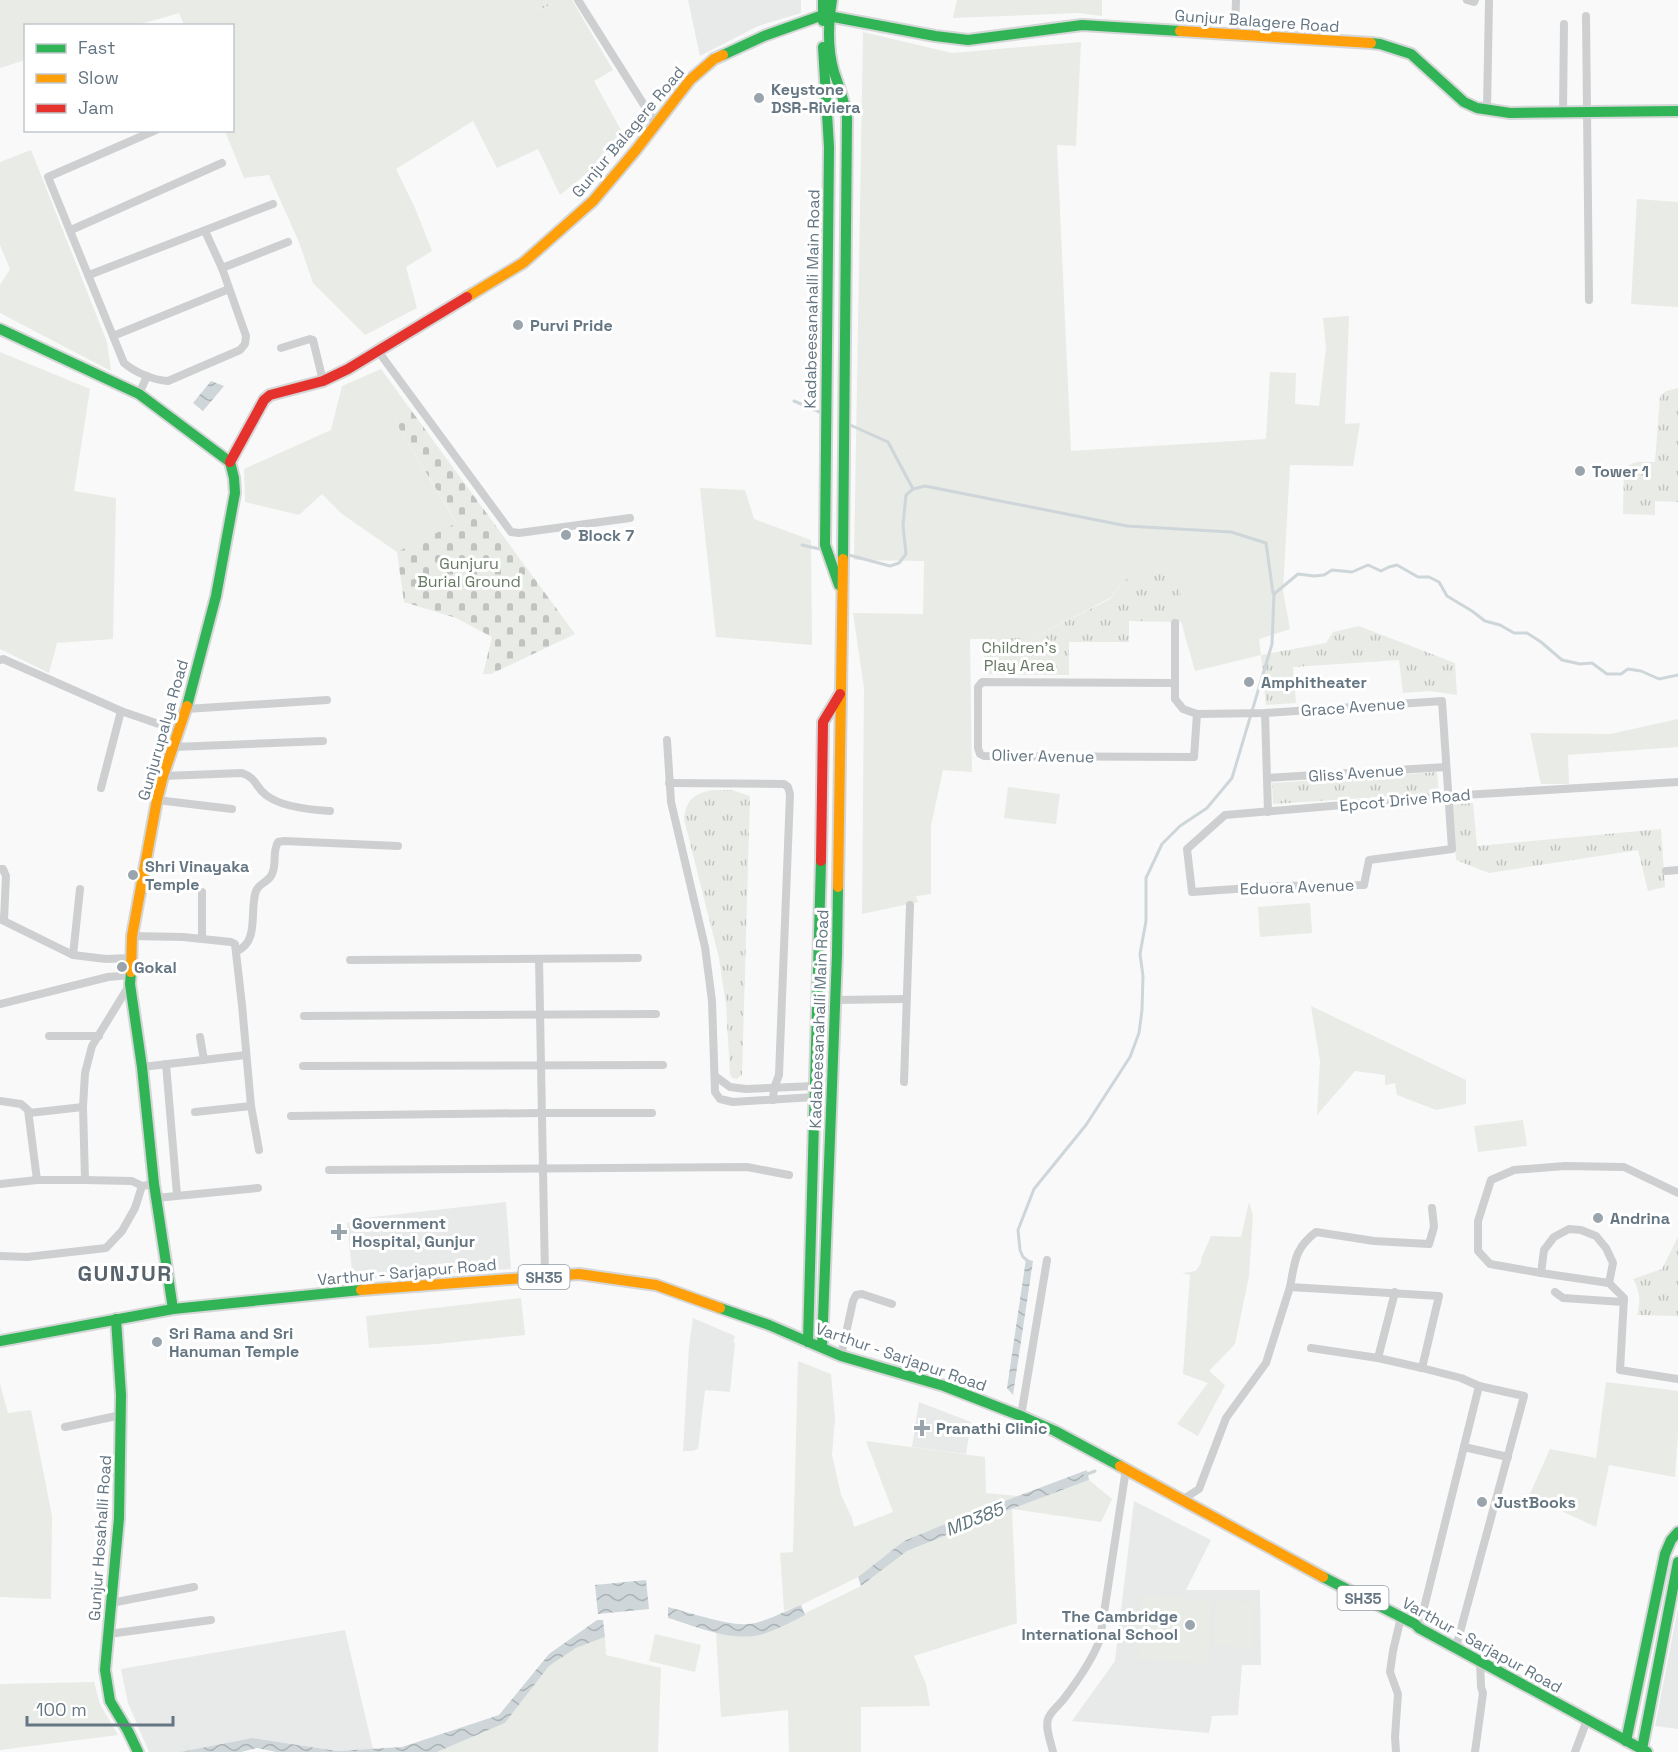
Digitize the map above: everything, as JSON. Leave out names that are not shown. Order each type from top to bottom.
[{"type":"main road","name":"Kadabeesanahalli Main Road","points":[[822,1347],[835,1000],[843,595],[847,118],[845,100],[830,54],[823,0]]},
{"type":"main road","name":"Kadabeesanahalli Main Road","points":[[832,0],[826,16],[823,60],[829,147],[825,545],[843,595]]},
{"type":"main road","name":"Gunjur Balagere Road","points":[[230,462],[264,400],[270,395],[323,381],[348,369],[523,263],[593,201],[690,80],[714,59],[764,36],[826,16],[968,40],[1082,25],[1380,44],[1411,54],[1464,102],[1477,108],[1510,112],[1678,111]]},
{"type":"main road","points":[[0,329],[139,394],[230,462]]},
{"type":"main road","name":"Gunjurupalya Road","points":[[173,1309],[154,1184],[130,979],[132,936],[157,800],[186,709],[216,596],[235,493],[230,462]]},
{"type":"main road","name":"Kadabeesanahalli Main Road","points":[[808,1342],[823,722],[841,693]]},
{"type":"main road","name":"Varthur - Sarjapur Road","points":[[0,1341],[173,1309],[356,1290],[544,1276],[592,1275],[656,1285],[720,1307],[841,1356],[944,1386],[1021,1416],[1126,1469],[1281,1554],[1415,1623],[1419,1628],[1645,1751]]},
{"type":"main road","name":"Gunjur Hosahalli Road","points":[[116,1319],[121,1395],[119,1518],[105,1670],[110,1701],[138,1752]]},
{"type":"main road","points":[[1626,1741],[1665,1554],[1671,1540],[1678,1532]]},
{"type":"main road","points":[[1645,1751],[1652,1691],[1678,1562]]},
{"type":"main road","points":[[1637,1687],[1652,1691]]},
{"type":"street","points":[[578,0],[656,124]]},
{"type":"street","points":[[1235,34],[1236,0]]},
{"type":"street","points":[[1467,0],[1474,2],[1474,0]]},
{"type":"street","points":[[1487,109],[1489,0]]},
{"type":"street","points":[[1586,16],[1589,300]]},
{"type":"street","points":[[1563,112],[1564,24]]},
{"type":"street","points":[[151,132],[48,177],[124,363],[157,380],[168,381],[240,350],[245,344],[246,336],[222,268],[205,231]]},
{"type":"street","points":[[70,230],[222,163]]},
{"type":"street","points":[[89,275],[273,204]]},
{"type":"street","points":[[222,268],[288,242]]},
{"type":"street","points":[[112,336],[229,289]]},
{"type":"street","points":[[281,348],[313,340],[323,381]]},
{"type":"street","points":[[378,351],[511,532],[519,533],[630,518]]},
{"type":"street","points":[[139,394],[147,376]]},
{"type":"street","points":[[1175,623],[1175,699],[1183,709],[1197,714]]},
{"type":"street","points":[[0,660],[3,659],[121,711],[179,731]]},
{"type":"street","name":"Oliver Avenue","points":[[1175,683],[982,682],[978,687],[978,748],[980,754],[984,756],[1194,757],[1197,714]]},
{"type":"street","points":[[186,709],[327,700]]},
{"type":"street","name":"Grace Avenue","points":[[1197,714],[1265,713],[1442,701],[1446,767]]},
{"type":"street","points":[[101,788],[121,711]]},
{"type":"street","points":[[1265,713],[1268,812]]},
{"type":"street","points":[[668,740],[671,802],[705,947],[712,1001],[715,1092],[720,1099],[733,1102],[773,1100],[814,1091]]},
{"type":"street","points":[[174,747],[323,741]]},
{"type":"street","points":[[1446,767],[1448,795]]},
{"type":"street","name":"Gliss Avenue","points":[[1267,778],[1446,767]]},
{"type":"street","points":[[163,776],[242,773],[250,776],[266,796],[311,810],[330,811]]},
{"type":"street","name":"Epcot Drive Road","points":[[1192,892],[1187,849],[1225,815],[1448,795],[1678,782]]},
{"type":"street","points":[[669,783],[784,784],[788,787],[790,794],[779,1075],[774,1088],[773,1100]]},
{"type":"street","name":"Eduora Avenue","points":[[1192,892],[1280,886],[1364,885],[1369,860],[1452,849],[1448,795]]},
{"type":"street","points":[[157,800],[232,809]]},
{"type":"street","points":[[237,951],[243,949],[248,942],[255,892],[273,873],[275,847],[278,842],[398,846]]},
{"type":"street","points":[[0,869],[3,869],[6,876],[2,920],[73,955],[106,959],[131,958]]},
{"type":"street","points":[[1666,871],[1678,870]]},
{"type":"street","points":[[73,955],[80,889]]},
{"type":"street","points":[[202,892],[202,939]]},
{"type":"street","points":[[904,1082],[910,905]]},
{"type":"street","points":[[132,936],[202,939],[235,944],[251,1106],[259,1150]]},
{"type":"street","points":[[350,960],[638,958]]},
{"type":"street","points":[[106,959],[108,977]]},
{"type":"street","points":[[539,959],[544,1276]]},
{"type":"street","points":[[0,1004],[108,977],[130,979],[127,992],[92,1046],[85,1073],[83,1107],[86,1180]]},
{"type":"street","points":[[835,1000],[906,999]]},
{"type":"street","points":[[304,1016],[656,1014]]},
{"type":"street","points":[[49,1036],[99,1036]]},
{"type":"street","points":[[200,1037],[204,1060]]},
{"type":"street","points":[[142,1067],[246,1055]]},
{"type":"street","points":[[166,1064],[177,1195]]},
{"type":"street","points":[[303,1066],[663,1065]]},
{"type":"street","points":[[715,1077],[730,1087],[814,1091]]},
{"type":"street","points":[[0,1101],[27,1107],[37,1180]]},
{"type":"street","points":[[195,1112],[251,1106]]},
{"type":"street","points":[[29,1113],[83,1107]]},
{"type":"street","points":[[291,1116],[651,1113]]},
{"type":"street","points":[[1678,1192],[1624,1167],[1565,1166],[1514,1170],[1491,1180],[1478,1221],[1478,1251],[1490,1264],[1609,1282],[1624,1298],[1620,1370],[1678,1379]]},
{"type":"street","points":[[329,1170],[747,1167],[789,1175]]},
{"type":"street","points":[[0,1184],[37,1180],[86,1180],[132,1181],[142,1186],[154,1184]]},
{"type":"street","points":[[0,1256],[27,1257],[106,1248],[122,1231],[135,1208],[142,1186]]},
{"type":"street","points":[[156,1198],[258,1188]]},
{"type":"street","points":[[1182,1500],[1199,1489],[1226,1418],[1266,1363],[1290,1287],[1297,1254],[1305,1241],[1316,1232],[1374,1241],[1429,1244],[1434,1227],[1432,1208]]},
{"type":"street","points":[[1541,1273],[1545,1250],[1554,1237],[1569,1230],[1581,1230],[1596,1236],[1606,1248],[1613,1263],[1609,1282]]},
{"type":"street","points":[[1021,1416],[1047,1260]]},
{"type":"street","points":[[1290,1287],[1439,1296],[1422,1368]]},
{"type":"street","points":[[1378,1358],[1395,1292]]},
{"type":"street","points":[[1556,1292],[1563,1298],[1623,1302]]},
{"type":"street","points":[[841,1356],[856,1295],[862,1294],[892,1304]]},
{"type":"street","points":[[1311,1348],[1378,1358],[1524,1396],[1456,1647]]},
{"type":"street","points":[[1419,1628],[1479,1386]]},
{"type":"street","points":[[65,1427],[121,1415]]},
{"type":"street","points":[[1464,1447],[1508,1457]]},
{"type":"street","points":[[1053,1752],[1047,1722],[1049,1716],[1064,1699],[1096,1650],[1100,1639],[1126,1469]]},
{"type":"street","points":[[111,1603],[194,1587]]},
{"type":"street","points":[[1396,1752],[1398,1694],[1390,1672],[1401,1617]]},
{"type":"street","points":[[109,1634],[211,1620]]},
{"type":"street","points":[[1475,1752],[1483,1693],[1480,1660]]},
{"type":"street","points":[[1575,1752],[1587,1720]]},
{"type":"shaded area","points":[[688,0],[801,0],[801,13],[758,26],[700,56]]},
{"type":"shaded area","points":[[506,1202],[511,1269],[353,1280],[347,1223],[364,1218]]},
{"type":"shaded area","points":[[693,1318],[735,1336],[733,1342],[735,1343],[730,1392],[705,1390],[698,1449],[683,1451],[689,1346]]},
{"type":"shaded area","points":[[919,1402],[971,1422],[966,1454],[912,1447]]},
{"type":"shaded area","name":"The Cambridge International School","points":[[1134,1501],[1211,1540],[1186,1590],[1260,1590],[1261,1665],[1242,1665],[1238,1715],[1212,1716],[1209,1733],[1072,1721],[1115,1661]]},
{"type":"shaded area","points":[[1678,1608],[1678,1729],[1655,1726]]},
{"type":"shaded area","points":[[345,1630],[373,1749],[337,1751],[252,1738],[180,1752],[149,1752],[128,1703],[121,1669]]},
{"type":"green space","points":[[0,0],[531,0],[538,10],[563,0],[572,0],[613,70],[594,81],[627,141],[560,195],[538,149],[497,168],[473,121],[396,169],[432,251],[406,267],[417,308],[365,335],[313,283],[299,242],[269,175],[244,178],[225,132],[234,132],[234,24],[184,24],[179,13],[141,24],[24,24],[24,60],[0,68]]},
{"type":"green space","points":[[531,0],[563,0],[538,10]]},
{"type":"green space","points":[[957,0],[1102,0],[1102,16],[1079,13],[953,18]]},
{"type":"green space","points":[[863,32],[952,53],[1081,42],[1076,146],[1057,145],[1071,451],[1266,439],[1270,372],[1296,373],[1295,404],[1319,406],[1326,348],[1323,318],[1349,316],[1345,424],[1360,423],[1353,466],[1290,465],[1283,591],[1290,629],[1259,639],[1261,655],[1195,671],[1180,618],[1180,575],[1124,580],[1110,598],[1033,638],[970,639],[972,772],[943,770],[931,826],[931,894],[916,896],[918,902],[862,914],[864,688],[853,613],[923,614],[924,561],[854,560]]},
{"type":"green space","points":[[31,150],[107,342],[111,371],[0,313],[0,285],[10,269],[0,245],[0,162]]},
{"type":"green space","points":[[1637,199],[1678,202],[1678,307],[1631,304]]},
{"type":"green space","points":[[0,352],[90,389],[74,491],[116,498],[113,639],[57,643],[49,673],[0,649]]},
{"type":"green space","points":[[381,369],[408,406],[394,420],[457,524],[397,552],[342,514],[322,494],[299,515],[245,502],[244,469],[331,430],[342,386]]},
{"type":"green space","points":[[1678,388],[1678,502],[1655,501],[1655,515],[1623,514],[1624,470],[1635,463],[1655,462],[1660,396],[1666,391]]},
{"type":"green space","name":"Gunjuru Burial Ground","points":[[408,406],[575,634],[491,674],[483,674],[492,637],[456,618],[404,602],[397,552],[457,523],[394,420]]},
{"type":"green space","points":[[700,488],[745,490],[754,519],[811,540],[812,645],[716,637]]},
{"type":"green space","name":"Children's Play Area","points":[[1158,571],[1180,575],[1181,622],[1129,621],[1129,642],[1069,642],[1069,675],[984,674],[984,638],[1033,638],[1110,599],[1124,580]]},
{"type":"green space","points":[[1359,626],[1455,663],[1457,695],[1430,691],[1403,693],[1399,660],[1293,667],[1296,703],[1266,705],[1261,655],[1326,643],[1333,632]]},
{"type":"green space","points":[[1678,719],[1678,747],[1568,755],[1569,784],[1541,784],[1530,733],[1610,734]]},
{"type":"green space","points":[[1437,772],[1439,793],[1273,804],[1272,783]]},
{"type":"green space","points":[[1008,787],[1060,794],[1056,824],[1004,818]]},
{"type":"green space","points":[[713,790],[732,790],[750,796],[742,1075],[737,1079],[732,1078],[730,1074],[726,1005],[719,958],[684,819],[692,798]]},
{"type":"green space","points":[[1473,803],[1477,846],[1661,829],[1665,887],[1648,891],[1638,850],[1489,873],[1456,860],[1452,804]]},
{"type":"green space","points":[[1310,903],[1312,933],[1260,937],[1258,907]]},
{"type":"green space","points":[[1311,1006],[1466,1080],[1466,1104],[1436,1110],[1397,1095],[1395,1083],[1385,1085],[1385,1075],[1355,1071],[1317,1115],[1320,1061]]},
{"type":"green space","points":[[1523,1120],[1527,1146],[1478,1152],[1474,1126]]},
{"type":"green space","points":[[1249,1202],[1253,1215],[1249,1276],[1235,1344],[1209,1371],[1225,1385],[1198,1436],[1177,1424],[1208,1383],[1183,1374],[1190,1275],[1182,1273],[1196,1271],[1211,1236],[1241,1237]]},
{"type":"green space","points":[[1678,1237],[1678,1316],[1637,1315],[1639,1297],[1633,1279],[1662,1269]]},
{"type":"green space","points":[[521,1298],[525,1335],[369,1348],[366,1316]]},
{"type":"green space","points":[[798,1361],[831,1374],[835,1418],[832,1455],[841,1495],[854,1527],[893,1512],[866,1441],[985,1457],[986,1493],[1019,1496],[904,1541],[858,1577],[784,1611],[780,1553],[793,1552]]},
{"type":"green space","points":[[1606,1382],[1678,1391],[1675,1477],[1609,1465],[1596,1527],[1529,1496],[1550,1449],[1596,1458]]},
{"type":"green space","points":[[0,1384],[8,1413],[31,1410],[52,1516],[51,1599],[0,1597]]},
{"type":"green space","points":[[1089,1480],[1112,1499],[1101,1522],[1012,1509],[1017,1623],[914,1656],[926,1684],[930,1706],[861,1707],[861,1752],[789,1752],[788,1710],[721,1717],[716,1632],[741,1636],[765,1633],[861,1586],[907,1551],[1011,1509]]},
{"type":"green space","points":[[1141,1595],[1212,1600],[1208,1664],[1137,1659]]},
{"type":"green space","points":[[1216,1600],[1255,1602],[1252,1648],[1213,1645]]},
{"type":"green space","points":[[655,1634],[701,1645],[695,1672],[649,1661]]},
{"type":"green space","points":[[605,1637],[606,1655],[661,1668],[658,1752],[437,1752],[505,1723],[549,1666],[576,1648]]},
{"type":"green space","points":[[94,1682],[100,1704],[118,1735],[0,1750],[0,1684]]},
{"type":"water","points":[[211,381],[224,386],[203,411],[193,403]]},
{"type":"water","points":[[1026,1259],[1033,1261],[1013,1395],[1007,1388]]},
{"type":"water","points":[[1087,1470],[1089,1480],[907,1551],[861,1586],[858,1577],[904,1541]]},
{"type":"water","points":[[646,1580],[649,1609],[598,1614],[595,1585]]},
{"type":"water","points":[[801,1605],[805,1615],[771,1631],[754,1636],[742,1637],[717,1633],[668,1618],[668,1607],[720,1621],[747,1624],[768,1619]]},
{"type":"water","points":[[597,1620],[603,1620],[605,1637],[576,1648],[549,1666],[505,1723],[437,1752],[276,1752],[257,1748],[241,1752],[180,1752],[252,1738],[337,1751],[402,1747],[499,1715],[549,1654]]},
{"type":"waterway","points":[[794,401],[822,413]]},
{"type":"waterway","points":[[848,424],[888,442],[913,489]]},
{"type":"waterway","points":[[845,554],[890,566],[899,563],[906,554],[903,525],[906,495],[913,489],[925,486],[1127,526],[1231,532],[1266,543],[1273,593]]},
{"type":"waterway","points":[[802,545],[824,550]]},
{"type":"waterway","points":[[1028,1261],[1020,1250],[1018,1230],[1034,1189],[1086,1125],[1130,1057],[1139,1033],[1143,976],[1140,954],[1146,921],[1146,878],[1162,844],[1180,826],[1207,808],[1232,778],[1272,644],[1274,594],[1298,574],[1324,575],[1332,570],[1352,572],[1368,565],[1381,571],[1397,565],[1418,577],[1429,577],[1439,582],[1447,596],[1485,621],[1500,625],[1514,633],[1527,633],[1562,660],[1580,664],[1592,663],[1607,674],[1621,674],[1628,669],[1641,671],[1659,679],[1678,675]]},
{"type":"waterway","name":"MD385","points":[[1085,1475],[1095,1471]]},
{"type":"traffic: fast","points":[[823,0],[823,21]]},
{"type":"traffic: fast","points":[[832,0],[829,27],[830,54],[847,118],[843,559]]},
{"type":"traffic: fast","points":[[723,55],[764,36],[823,15],[968,40],[1082,25],[1180,31]]},
{"type":"traffic: fast","points":[[1371,43],[1411,54],[1464,102],[1477,108],[1510,113],[1678,111]]},
{"type":"traffic: fast","points":[[823,47],[829,147],[825,545],[839,585]]},
{"type":"traffic: fast","points":[[0,329],[139,394],[230,462],[235,493],[216,596],[187,706]]},
{"type":"traffic: fast","points":[[808,1342],[821,861]]},
{"type":"traffic: fast","points":[[822,1347],[838,887]]},
{"type":"traffic: fast","points":[[131,972],[130,984],[142,1067],[154,1184],[173,1309]]},
{"type":"traffic: fast","points":[[0,1341],[173,1309],[361,1290]]},
{"type":"traffic: fast","points":[[720,1308],[769,1325],[841,1356],[944,1386],[1021,1416],[1055,1431],[1120,1466]]},
{"type":"traffic: fast","points":[[116,1319],[121,1395],[119,1518],[105,1670],[110,1701],[138,1752]]},
{"type":"traffic: fast","points":[[1626,1741],[1665,1554],[1671,1540],[1678,1532]]},
{"type":"traffic: fast","points":[[1642,1749],[1678,1562]]},
{"type":"traffic: fast","points":[[1323,1577],[1415,1624],[1647,1752]]},
{"type":"traffic: slow","points":[[1180,31],[1371,43]]},
{"type":"traffic: slow","points":[[467,297],[523,263],[593,201],[690,80],[714,59],[723,55]]},
{"type":"traffic: slow","points":[[838,887],[843,559]]},
{"type":"traffic: slow","points":[[131,972],[132,936],[157,800],[187,706]]},
{"type":"traffic: slow","points":[[361,1290],[579,1274],[656,1285],[720,1308]]},
{"type":"traffic: slow","points":[[1120,1466],[1323,1577]]},
{"type":"traffic: jam","points":[[230,462],[264,400],[270,395],[323,381],[348,369],[467,297]]},
{"type":"traffic: jam","points":[[821,861],[823,722],[840,694]]},
{"type":"place","name":"Keystone DSR-Riviera","points":[[759,98]]},
{"type":"place","name":"Purvi Pride","points":[[518,325]]},
{"type":"place","name":"Tower 1","points":[[1580,471]]},
{"type":"place","name":"Block 7","points":[[566,535]]},
{"type":"place","name":"Amphitheater","points":[[1249,682]]},
{"type":"place","name":"Shri Vinayaka Temple","points":[[133,875]]},
{"type":"place","name":"Gokal","points":[[122,967]]},
{"type":"place","name":"Andrina","points":[[1598,1218]]},
{"type":"place","name":"Government Hospital, Gunjur","points":[[339,1232]]},
{"type":"place","name":"Sri Rama and Sri Hanuman Temple","points":[[157,1342]]},
{"type":"place","name":"Pranathi Clinic","points":[[922,1428]]},
{"type":"place","name":"JustBooks","points":[[1482,1502]]},
{"type":"place","name":"The Cambridge International School","points":[[1190,1625]]},
{"type":"district","name":"GUNJUR","points":[[125,1273]]}]
